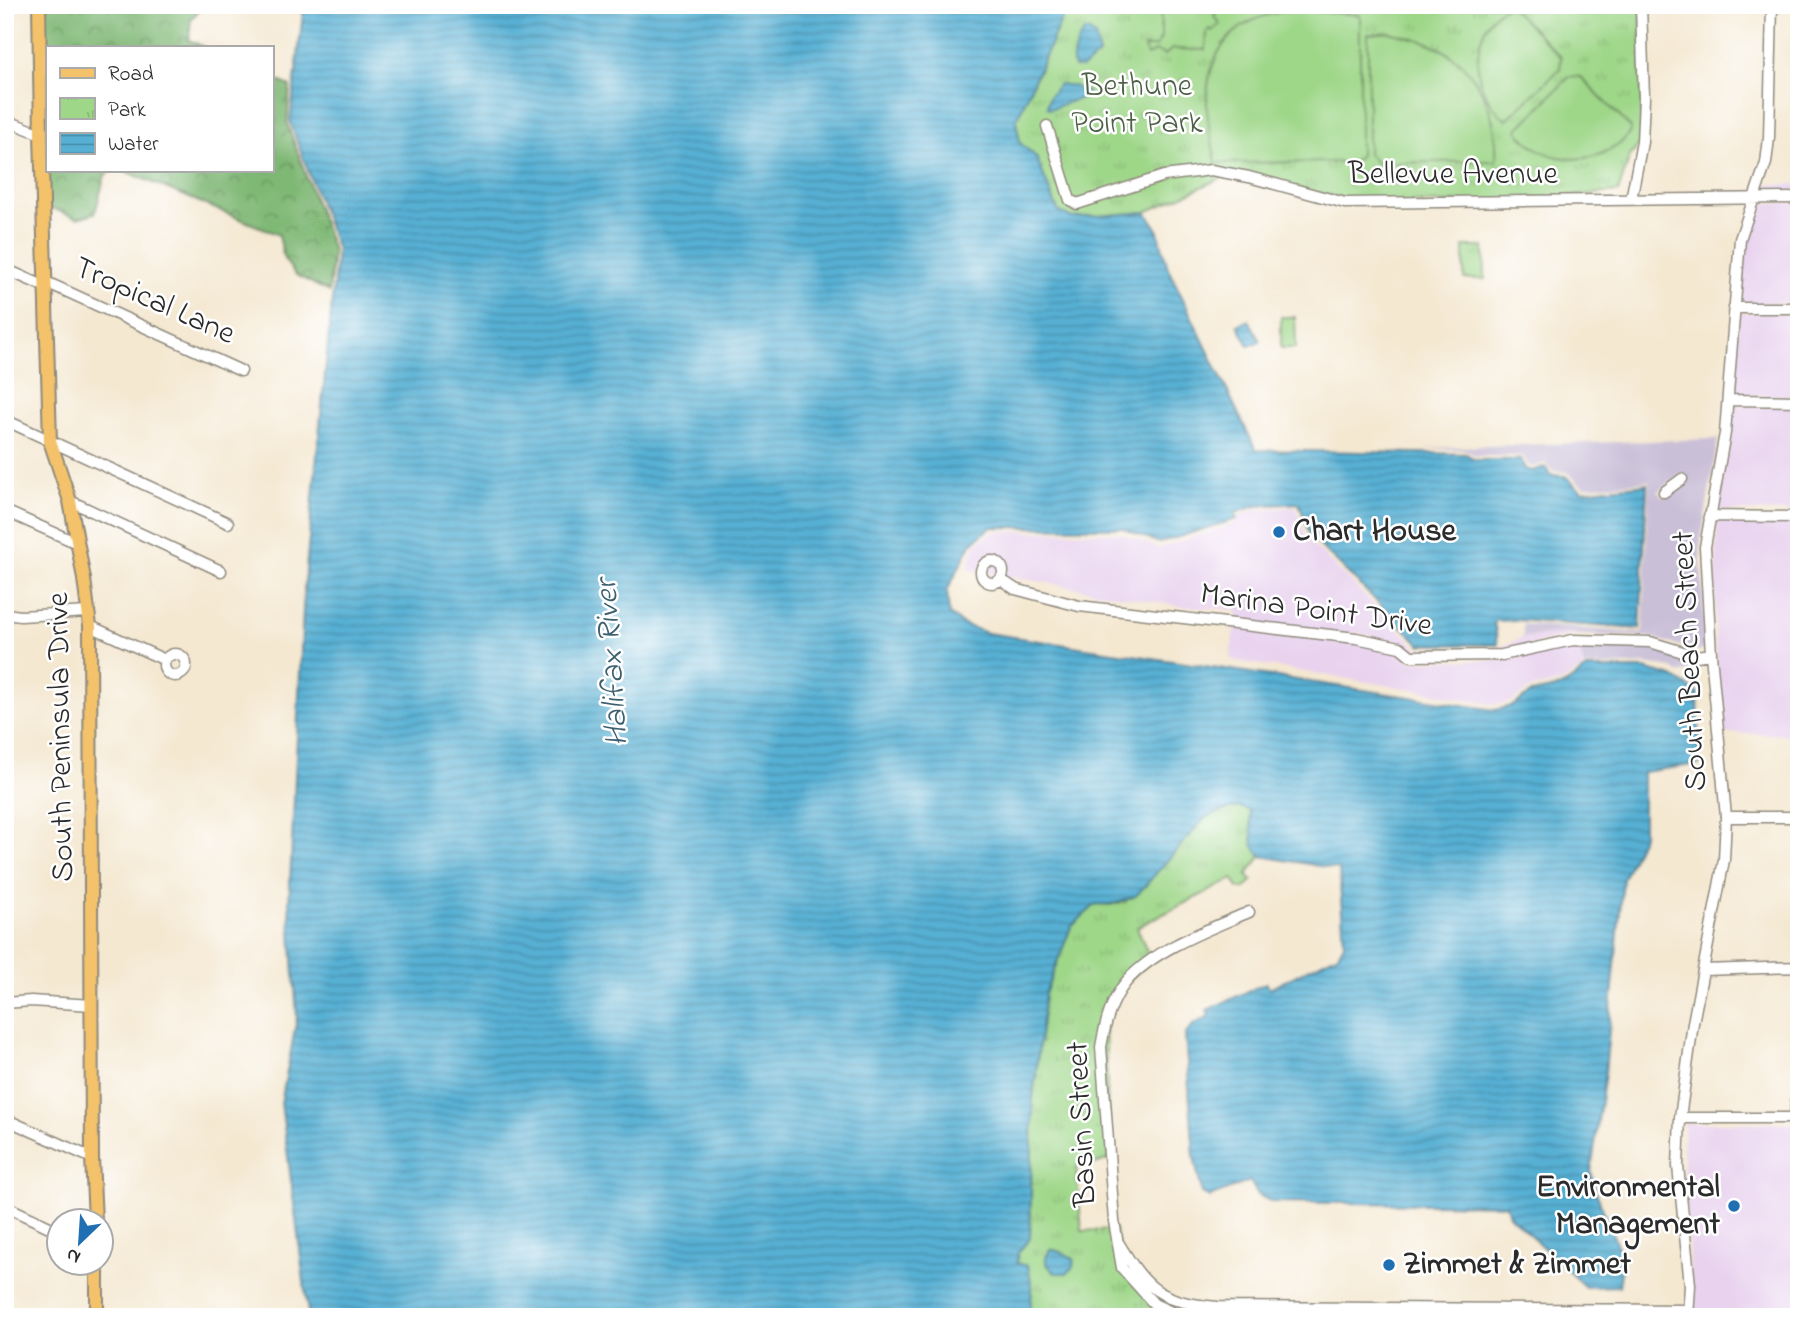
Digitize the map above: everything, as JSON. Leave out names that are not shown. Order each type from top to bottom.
[{"type":"main road","name":"South Peninsula Drive","points":[[39,5],[50,441],[70,501],[90,626],[94,1206]]},
{"type":"main road","points":[[97,1276],[97,1317]]},
{"type":"street","points":[[1631,200],[1642,142],[1644,98],[1641,5]]},
{"type":"street","name":"South Beach Street","points":[[1688,1313],[1690,1285],[1678,1166],[1680,1118],[1703,970],[1724,860],[1727,817],[1711,654],[1704,547],[1725,433],[1740,239],[1766,163],[1772,5]]},
{"type":"street","points":[[5,120],[41,134]]},
{"type":"street","name":"Bellevue Avenue","points":[[1047,126],[1070,200],[1077,204],[1164,176],[1211,170],[1249,177],[1345,203],[1799,198]]},
{"type":"street","name":"Tropical Lane","points":[[5,269],[241,370]]},
{"type":"street","points":[[1734,308],[1799,307]]},
{"type":"street","points":[[1728,400],[1799,401]]},
{"type":"street","points":[[5,420],[228,523]]},
{"type":"street","points":[[1664,492],[1682,479]]},
{"type":"street","points":[[70,501],[221,571]]},
{"type":"street","points":[[5,511],[78,543]]},
{"type":"street","points":[[1709,516],[1799,517]]},
{"type":"street","name":"Marina Point Drive","points":[[1000,579],[1023,592],[1079,606],[1356,638],[1400,647],[1411,656],[1502,656],[1573,640],[1650,642],[1696,656],[1711,654]]},
{"type":"street","points":[[7,616],[88,612]]},
{"type":"street","points":[[90,626],[165,660]]},
{"type":"street","points":[[1727,817],[1799,817]]},
{"type":"street","name":"Basin Street","points":[[1182,1317],[1154,1304],[1135,1286],[1122,1268],[1114,1221],[1101,1046],[1113,1003],[1125,983],[1141,967],[1209,930],[1249,912]]},
{"type":"street","points":[[1703,970],[1799,968]]},
{"type":"street","points":[[5,996],[31,1001],[92,1005]]},
{"type":"street","points":[[5,1003],[31,1001]]},
{"type":"street","points":[[1680,1118],[1797,1118],[1799,1056]]},
{"type":"street","points":[[5,1119],[92,1158]]},
{"type":"street","points":[[5,1206],[46,1225]]},
{"type":"street","name":"Basin Street","points":[[1118,1242],[1144,1281],[1159,1294],[1208,1312],[1688,1313]]},
{"type":"shaded area","points":[[1762,184],[1799,184],[1799,193],[1759,193]]},
{"type":"shaded area","points":[[1755,203],[1799,203],[1799,303],[1739,303],[1744,240]]},
{"type":"shaded area","points":[[1799,312],[1799,396],[1733,395],[1739,313]]},
{"type":"shaded area","points":[[1732,405],[1799,406],[1799,512],[1717,511]]},
{"type":"shaded area","points":[[1718,439],[1700,546],[1706,650],[1697,651],[1650,637],[1574,633],[1523,637],[1523,624],[1643,632],[1649,481],[1584,487],[1567,472],[1552,471],[1546,463],[1533,467],[1528,465],[1523,456],[1477,456],[1466,450],[1424,448]],"holes":[[[1683,472],[1687,480],[1663,498],[1658,491]]]},
{"type":"shaded area","points":[[1296,507],[1307,539],[1419,649],[1497,649],[1523,637],[1575,635],[1502,651],[1413,651],[1401,642],[1351,632],[1349,642],[1398,652],[1411,661],[1502,660],[1578,645],[1584,667],[1560,683],[1532,688],[1511,702],[1495,705],[1237,661],[1230,658],[1237,610],[1178,606],[968,569],[975,545],[998,531],[1121,533],[1159,548],[1237,523],[1240,516],[1256,510]]},
{"type":"shaded area","points":[[1717,521],[1799,522],[1799,735],[1723,733],[1715,640]]},
{"type":"shaded area","points":[[1578,645],[1649,647],[1695,660],[1707,659],[1708,665],[1679,673],[1672,668],[1645,664],[1584,667]]},
{"type":"shaded area","points":[[1684,1123],[1799,1123],[1799,1317],[1693,1317],[1683,1165]]},
{"type":"green space","points":[[44,5],[204,5],[191,19],[189,40],[202,46],[46,46],[46,106]]},
{"type":"green space","name":"Bethune Point Park","points":[[1068,5],[1641,5],[1642,142],[1630,156],[1618,192],[1481,203],[1364,203],[1232,173],[1146,212],[1072,218],[1058,211],[1036,157],[1020,143],[1016,121]]},
{"type":"green space","points":[[1161,5],[1219,6],[1214,16],[1221,24],[1212,31],[1207,31],[1206,50],[1172,49],[1165,55],[1155,51],[1147,56],[1144,47],[1156,47],[1161,38]]},
{"type":"green space","points":[[1509,5],[1561,57],[1560,69],[1506,120],[1487,98],[1483,89],[1478,54],[1491,20]]},
{"type":"green space","points":[[1296,10],[1360,15],[1360,155],[1353,162],[1216,163],[1207,109],[1208,87],[1218,52],[1228,38],[1241,27],[1275,13]]},
{"type":"green space","points":[[1389,32],[1431,44],[1461,64],[1473,77],[1482,92],[1494,126],[1496,161],[1377,163],[1368,154],[1368,34]]},
{"type":"green space","points":[[1570,76],[1581,77],[1631,128],[1625,139],[1615,147],[1596,156],[1571,159],[1559,157],[1536,148],[1517,130]]},
{"type":"green space","points":[[273,79],[290,86],[287,123],[333,251],[329,292],[296,275],[284,259],[279,235],[127,172],[273,172]]},
{"type":"green space","points":[[47,172],[110,172],[105,175],[95,213],[78,218],[48,207]]},
{"type":"green space","points":[[1464,247],[1484,247],[1485,279],[1464,279]]},
{"type":"green space","points":[[1281,317],[1295,317],[1296,348],[1281,348]]},
{"type":"green space","points":[[1240,807],[1250,811],[1253,845],[1261,856],[1247,875],[1252,881],[1244,889],[1238,888],[1233,879],[1137,927],[1151,961],[1125,983],[1105,1024],[1109,1159],[1076,1167],[1082,1231],[1115,1229],[1122,1268],[1135,1286],[1182,1317],[1030,1317],[1032,1286],[1017,1264],[1018,1252],[1030,1238],[1033,1097],[1045,994],[1071,927],[1096,904],[1124,902],[1206,817]]},
{"type":"water","name":"Halifax River","points":[[304,5],[1068,5],[1016,121],[1020,143],[1036,157],[1058,211],[1072,218],[1146,212],[1157,228],[1168,268],[1256,450],[1466,454],[1476,460],[1521,460],[1525,469],[1532,471],[1545,467],[1550,475],[1565,476],[1582,491],[1647,484],[1640,629],[1517,620],[1494,621],[1498,645],[1421,645],[1310,536],[1299,503],[1256,506],[1235,513],[1237,519],[1159,543],[1122,528],[991,527],[971,544],[947,591],[949,614],[962,624],[987,633],[1495,710],[1512,706],[1532,693],[1561,687],[1587,669],[1644,669],[1673,677],[1698,693],[1700,764],[1643,772],[1643,835],[1623,879],[1605,1073],[1591,1172],[1596,1192],[1623,1260],[1619,1286],[1585,1287],[1509,1215],[1506,1205],[1272,1202],[1258,1195],[1250,1181],[1210,1197],[1202,1193],[1194,1156],[1185,1035],[1193,1025],[1209,1016],[1207,1010],[1266,983],[1269,989],[1338,954],[1344,943],[1339,869],[1261,856],[1253,845],[1250,811],[1240,807],[1206,817],[1137,895],[1117,903],[1096,904],[1071,927],[1045,994],[1033,1097],[1030,1239],[1018,1252],[1017,1263],[1028,1266],[1032,1286],[1030,1317],[311,1317],[308,1313],[281,1103],[297,1018],[289,903],[304,589],[337,250],[290,122]]},
{"type":"water","points":[[1088,31],[1095,36],[1099,55],[1082,68],[1074,68],[1075,49],[1084,32]]},
{"type":"water","points":[[1059,84],[1087,92],[1087,96],[1050,109],[1047,107],[1049,97]]},
{"type":"water","points":[[1249,320],[1260,341],[1249,346],[1238,325]]},
{"type":"water","points":[[1050,1249],[1074,1259],[1073,1267],[1067,1273],[1055,1273],[1046,1263]]},
{"type":"place","name":"Chart House","points":[[1279,532]]},
{"type":"place","name":"Environmental Management","points":[[1734,1206]]},
{"type":"place","name":"Zimmet & Zimmet","points":[[1389,1265]]}]
